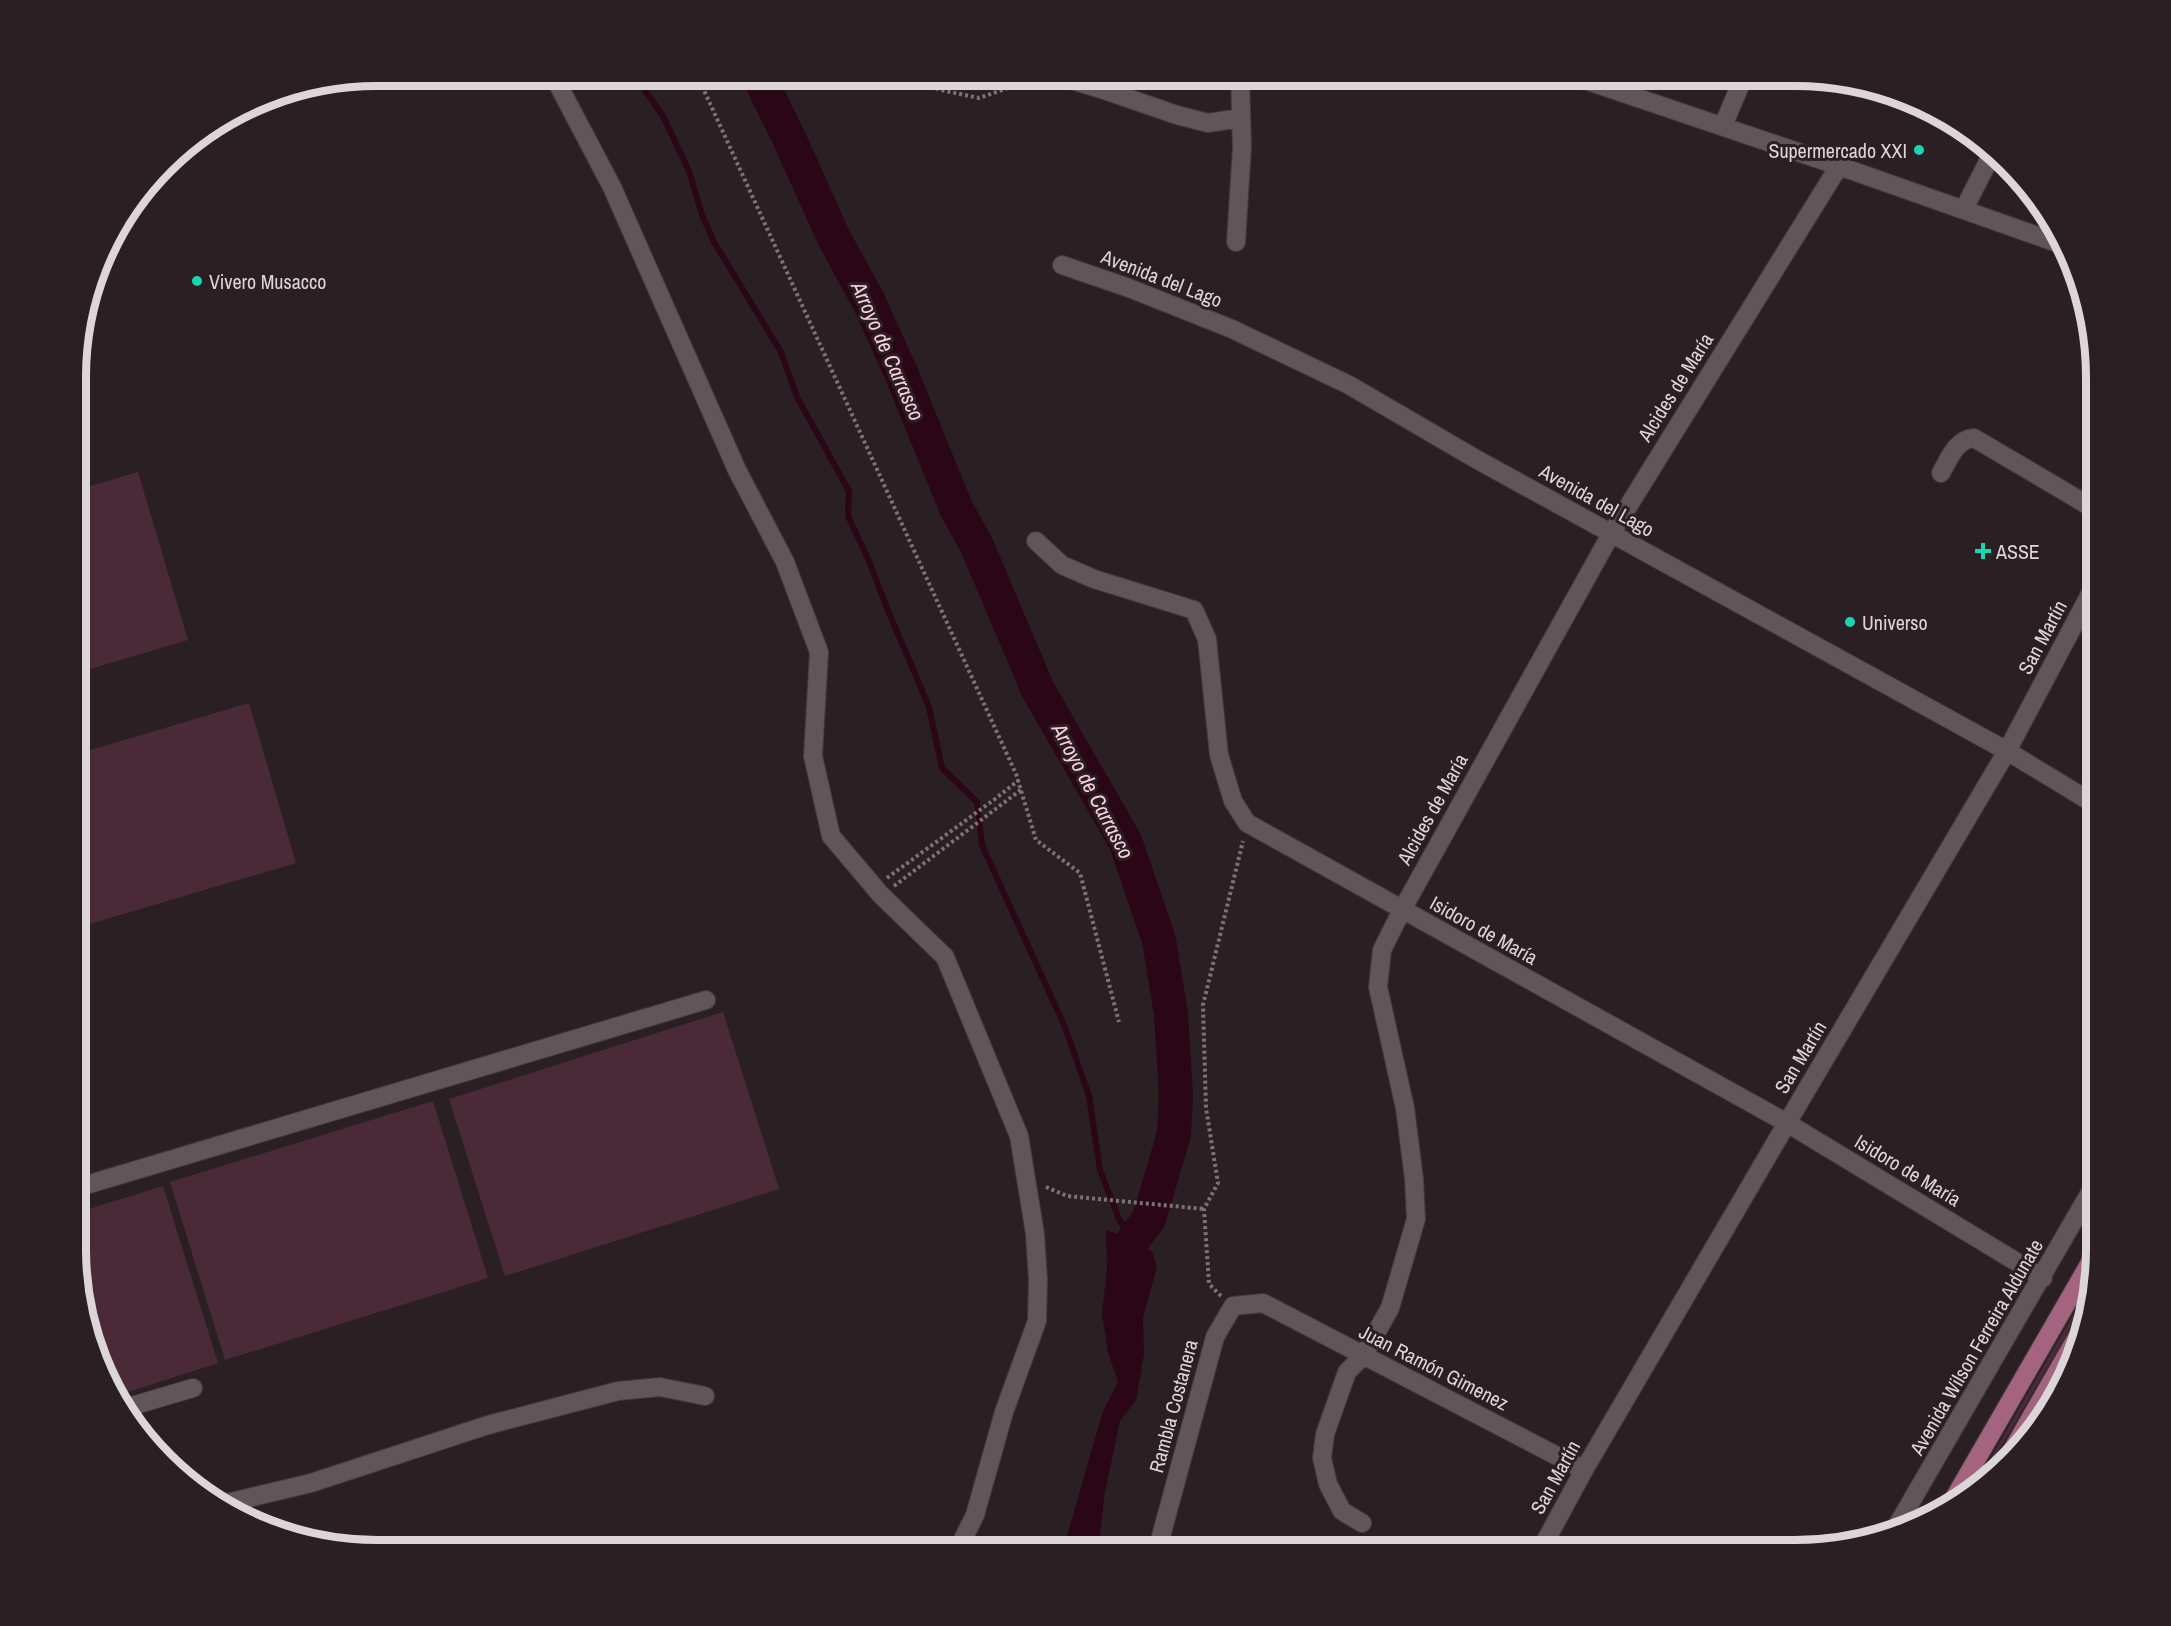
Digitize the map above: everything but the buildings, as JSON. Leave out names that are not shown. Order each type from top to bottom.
[{"type":"main road","points":[[1960,1488],[2085,1272]]},
{"type":"main road","points":[[2027,1424],[2062,1363]]},
{"type":"street","points":[[559,86],[612,187],[736,470],[785,562],[819,652],[813,756],[831,836],[878,891],[945,957],[1019,1136],[1035,1234],[1038,1280],[1037,1321],[1004,1412],[975,1515],[962,1540]]},
{"type":"street","points":[[1088,86],[1208,123],[1240,118]]},
{"type":"street","points":[[1236,242],[1242,147],[1240,86]]},
{"type":"street","points":[[1605,86],[2052,241]]},
{"type":"street","points":[[1723,126],[1740,86]]},
{"type":"street","points":[[1964,209],[1989,160]]},
{"type":"street","name":"Alcides de María","points":[[1362,1523],[1342,1511],[1328,1484],[1322,1458],[1324,1434],[1347,1372],[1363,1356],[1390,1308],[1416,1219],[1414,1179],[1405,1108],[1378,987],[1382,950],[1611,534],[1839,166]]},
{"type":"street","name":"Avenida del Lago","points":[[1062,265],[1129,288],[1232,329],[1349,385],[1476,459],[2007,751],[2086,799]]},
{"type":"street","points":[[1941,473],[1960,442],[1966,438],[1974,438],[2086,504]]},
{"type":"street","points":[[1036,541],[1062,565],[1094,579],[1194,610],[1207,639],[1219,755],[1233,801],[1247,823]]},
{"type":"street","name":"San Martín","points":[[1546,1540],[1584,1470],[2007,751],[2086,602]]},
{"type":"street","name":"Isidoro de María","points":[[1247,823],[1787,1123],[2043,1278]]},
{"type":"street","points":[[86,1185],[706,1000]]},
{"type":"street","name":"Avenida Wilson Ferreira Aldunate","points":[[1900,1520],[2043,1278],[2086,1200]]},
{"type":"street","name":"Juan Ramón Gimenez","points":[[1233,1306],[1263,1303],[1584,1470]]},
{"type":"street","name":"Rambla Costanera","points":[[1160,1540],[1215,1337],[1233,1306]]},
{"type":"street","points":[[132,1406],[194,1388]]},
{"type":"street","points":[[231,1502],[311,1483],[488,1425],[618,1391],[660,1388],[705,1396]]},
{"type":"path","points":[[702,86],[1019,780],[1036,840],[1080,873],[1119,1022]]},
{"type":"path","points":[[929,86],[979,98],[1016,86]]},
{"type":"path","points":[[878,891],[916,857],[1019,780]]},
{"type":"path","points":[[878,891],[922,864],[1022,789]]},
{"type":"path","points":[[1233,1306],[1209,1284],[1204,1209],[1218,1184],[1206,1108],[1203,1005],[1247,823]]},
{"type":"path","points":[[1066,1196],[1204,1209]]},
{"type":"shaded area","points":[[138,472],[188,640],[86,670],[86,487]]},
{"type":"shaded area","points":[[249,703],[296,863],[86,925],[86,751]]},
{"type":"shaded area","points":[[723,1012],[779,1189],[505,1276],[449,1099]]},
{"type":"shaded area","points":[[433,1101],[488,1278],[225,1360],[170,1182]]},
{"type":"shaded area","points":[[163,1186],[218,1363],[123,1394],[101,1343],[91,1306],[86,1269],[86,1210]]},
{"type":"shaded area","points":[[1106,1230],[1133,1240],[1152,1252],[1157,1267],[1143,1317],[1144,1354],[1136,1400],[1120,1421],[1105,1492],[1099,1540],[1066,1540],[1103,1411],[1118,1382],[1108,1352],[1102,1315],[1107,1268]]},
{"type":"shaded area","points":[[2081,1302],[2078,1314],[1992,1463],[1984,1470]]},
{"type":"waterway","points":[[642,86],[663,116],[689,171],[702,215],[714,242],[781,352],[797,397],[849,491],[848,516],[929,707],[942,768],[977,802],[982,845],[1065,1027],[1089,1096],[1100,1170],[1119,1219],[1133,1240]]},
{"type":"waterway","name":"Arroyo de Carrasco","points":[[763,86],[834,238],[868,300],[902,375],[956,508],[977,546],[1038,690],[1125,841],[1159,940],[1171,1014],[1176,1096],[1174,1134],[1149,1219],[1133,1240],[1129,1251],[1125,1285]]},
{"type":"place","name":"Supermercado XXI","points":[[1919,150]]},
{"type":"place","name":"Vivero Musacco","points":[[197,281]]},
{"type":"place","name":"ASSE","points":[[1983,551]]},
{"type":"place","name":"Universo","points":[[1850,622]]}]
